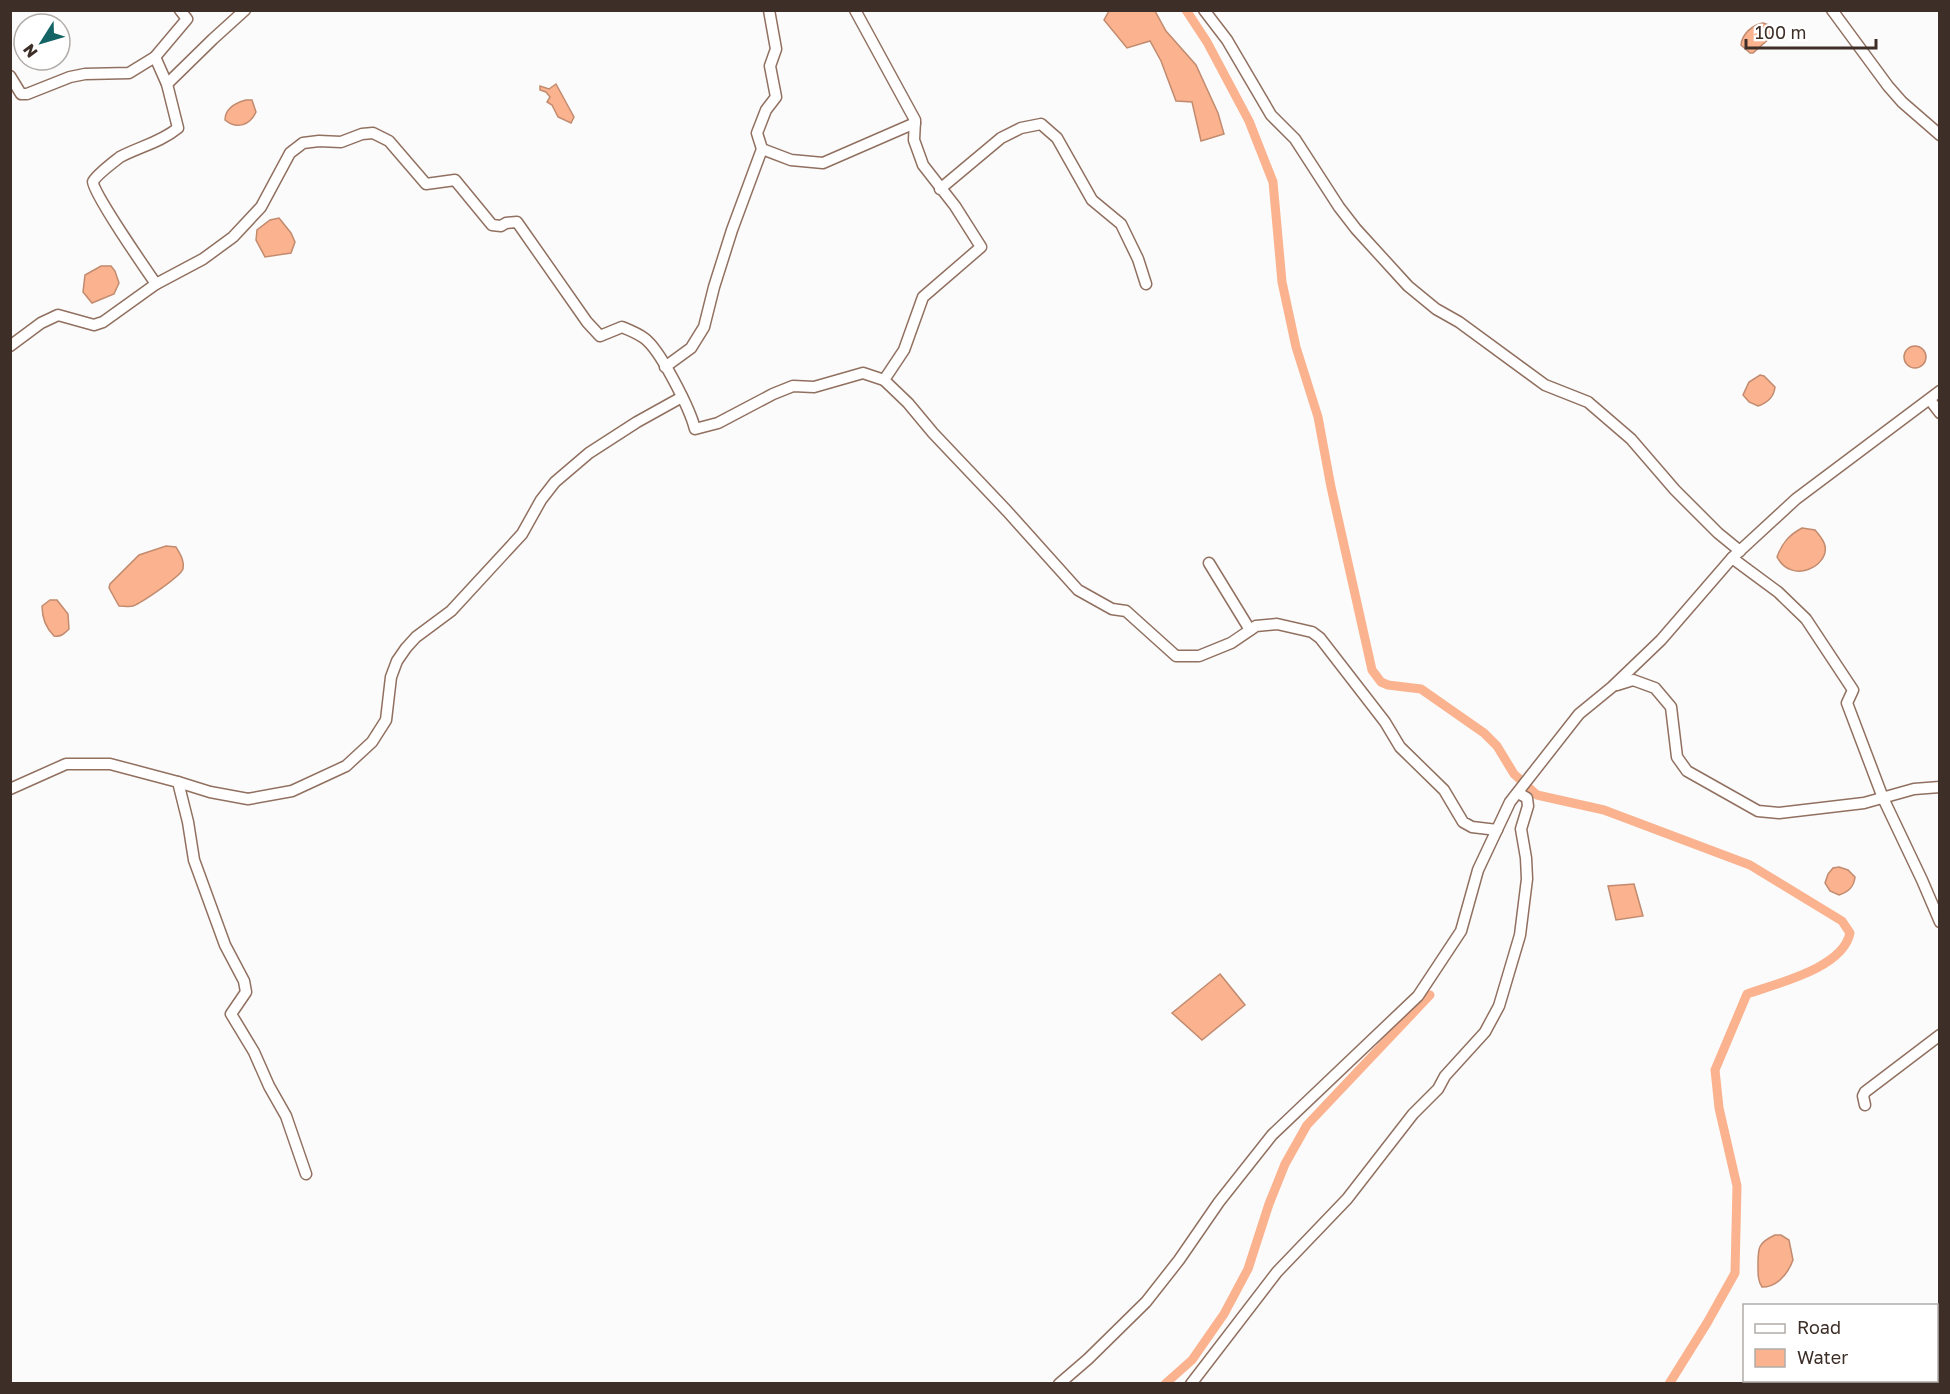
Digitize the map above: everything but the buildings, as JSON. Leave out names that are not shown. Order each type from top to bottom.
[{"type":"street","points":[[10,76],[21,94],[27,94],[70,77],[85,74],[129,73],[155,57],[187,19],[180,10]]},
{"type":"street","points":[[167,84],[245,10]]},
{"type":"street","points":[[665,367],[691,348],[704,327],[732,230],[762,149],[757,133],[766,110],[776,97],[770,66],[776,49],[769,10]]},
{"type":"street","points":[[855,10],[915,123],[914,140],[924,165],[955,206],[981,247],[922,297],[904,351],[884,380]]},
{"type":"street","points":[[1204,10],[1227,40],[1271,115],[1295,139],[1356,230],[1401,279],[1436,309],[1459,322],[1545,385],[1588,402],[1630,440],[1736,555],[1806,619],[1853,690],[1847,703],[1883,798],[1940,922]]},
{"type":"street","points":[[1832,10],[1888,86],[1902,102],[1940,135]]},
{"type":"street","points":[[155,57],[167,84],[178,128],[163,138],[118,159],[93,183],[109,214],[156,284]]},
{"type":"street","points":[[762,149],[791,160],[823,163],[915,123]]},
{"type":"street","points":[[940,189],[1002,138],[1021,128],[1041,124],[1057,138],[1092,200],[1121,224],[1138,259],[1146,284]]},
{"type":"street","points":[[10,346],[41,323],[58,315],[94,325],[104,322],[156,284],[203,259],[233,237],[261,207],[290,153],[303,143],[341,142],[362,134],[373,133],[389,141],[426,184],[455,180],[492,225],[501,226],[517,222],[587,322],[600,336],[622,327],[646,339],[682,397],[695,429],[718,423],[793,386],[814,387],[863,373],[884,380],[908,403],[1078,590],[1112,609],[1126,611],[1176,656],[1200,656],[1231,643],[1256,626],[1276,624],[1312,632],[1320,638],[1385,722],[1400,747],[1444,790],[1463,822],[1472,827],[1497,830]]},
{"type":"street","points":[[1059,1383],[1088,1359],[1146,1302],[1179,1260],[1219,1202],[1272,1135],[1418,996],[1461,931],[1478,870],[1510,802],[1579,714],[1612,687],[1661,640],[1736,555],[1796,499],[1940,391]]},
{"type":"street","points":[[10,789],[66,764],[110,764],[210,792],[248,799],[292,791],[346,766],[372,742],[386,720],[392,677],[397,661],[406,648],[416,637],[451,611],[522,534],[541,500],[555,482],[589,453],[682,397]]},
{"type":"street","points":[[1930,400],[1940,413]]},
{"type":"street","points":[[1209,563],[1250,630]]},
{"type":"street","points":[[1612,687],[1633,680],[1655,688],[1671,707],[1677,757],[1687,771],[1758,812],[1779,813],[1864,803],[1914,789],[1940,787]]},
{"type":"street","points":[[178,782],[194,860],[225,945],[244,981],[246,992],[231,1014],[254,1052],[286,1116],[306,1174]]},
{"type":"street","points":[[1191,1383],[1277,1272],[1347,1199],[1413,1114],[1438,1089],[1445,1076],[1485,1032],[1500,1006],[1520,935],[1525,897],[1526,858],[1521,829],[1528,801],[1526,797],[1518,793]]},
{"type":"street","points":[[1865,1105],[1863,1096],[1865,1092],[1940,1035]]},
{"type":"water","points":[[1109,11],[1155,11],[1166,31],[1196,65],[1218,113],[1224,134],[1201,141],[1192,102],[1176,101],[1161,61],[1150,41],[1127,48],[1104,20]]},
{"type":"water","points":[[1763,23],[1772,26],[1774,33],[1753,53],[1750,53],[1741,45],[1743,37],[1751,28]]},
{"type":"water","points":[[556,84],[574,117],[571,123],[558,117],[552,105],[547,102],[550,97],[546,92],[540,90],[540,86],[549,89]]},
{"type":"water","points":[[246,100],[252,100],[256,112],[247,123],[234,125],[225,120],[231,107]]},
{"type":"water","points":[[279,218],[295,242],[291,253],[265,257],[256,240],[257,230],[270,220]]},
{"type":"water","points":[[101,266],[111,266],[119,283],[114,294],[92,303],[83,292],[85,275]]},
{"type":"water","points":[[1915,346],[1923,349],[1926,357],[1923,365],[1915,368],[1907,365],[1904,357],[1907,349]]},
{"type":"water","points":[[1760,375],[1775,387],[1769,399],[1758,406],[1749,402],[1743,395],[1749,382]]},
{"type":"water","points":[[1802,528],[1815,530],[1824,542],[1825,553],[1816,566],[1808,570],[1791,570],[1777,557],[1787,540]]},
{"type":"water","points":[[166,546],[176,547],[183,560],[183,569],[180,573],[137,604],[119,606],[109,588],[110,584],[139,555]]},
{"type":"water","points":[[50,600],[57,600],[68,614],[69,629],[61,636],[54,636],[43,618],[42,606]]},
{"type":"water","points":[[1833,868],[1848,870],[1855,877],[1850,889],[1839,895],[1830,891],[1825,883]]},
{"type":"water","points":[[1634,884],[1643,916],[1616,920],[1608,886]]},
{"type":"water","points":[[1220,974],[1245,1005],[1202,1040],[1172,1013]]},
{"type":"water","points":[[1775,1235],[1781,1235],[1789,1240],[1793,1260],[1781,1279],[1772,1285],[1762,1287],[1758,1275],[1760,1247]]},
{"type":"waterway","points":[[1186,10],[1207,42],[1249,121],[1273,182],[1282,282],[1296,347],[1318,417],[1331,487],[1372,670],[1381,682],[1388,685],[1421,689],[1484,733],[1497,746],[1514,774],[1537,795],[1604,810],[1750,865],[1842,921],[1850,933],[1845,945],[1823,965],[1747,994],[1715,1070],[1719,1108],[1737,1186],[1735,1273],[1669,1384]]},
{"type":"waterway","points":[[1165,1384],[1192,1360],[1224,1314],[1248,1269],[1285,1164],[1307,1125],[1430,995]]}]
